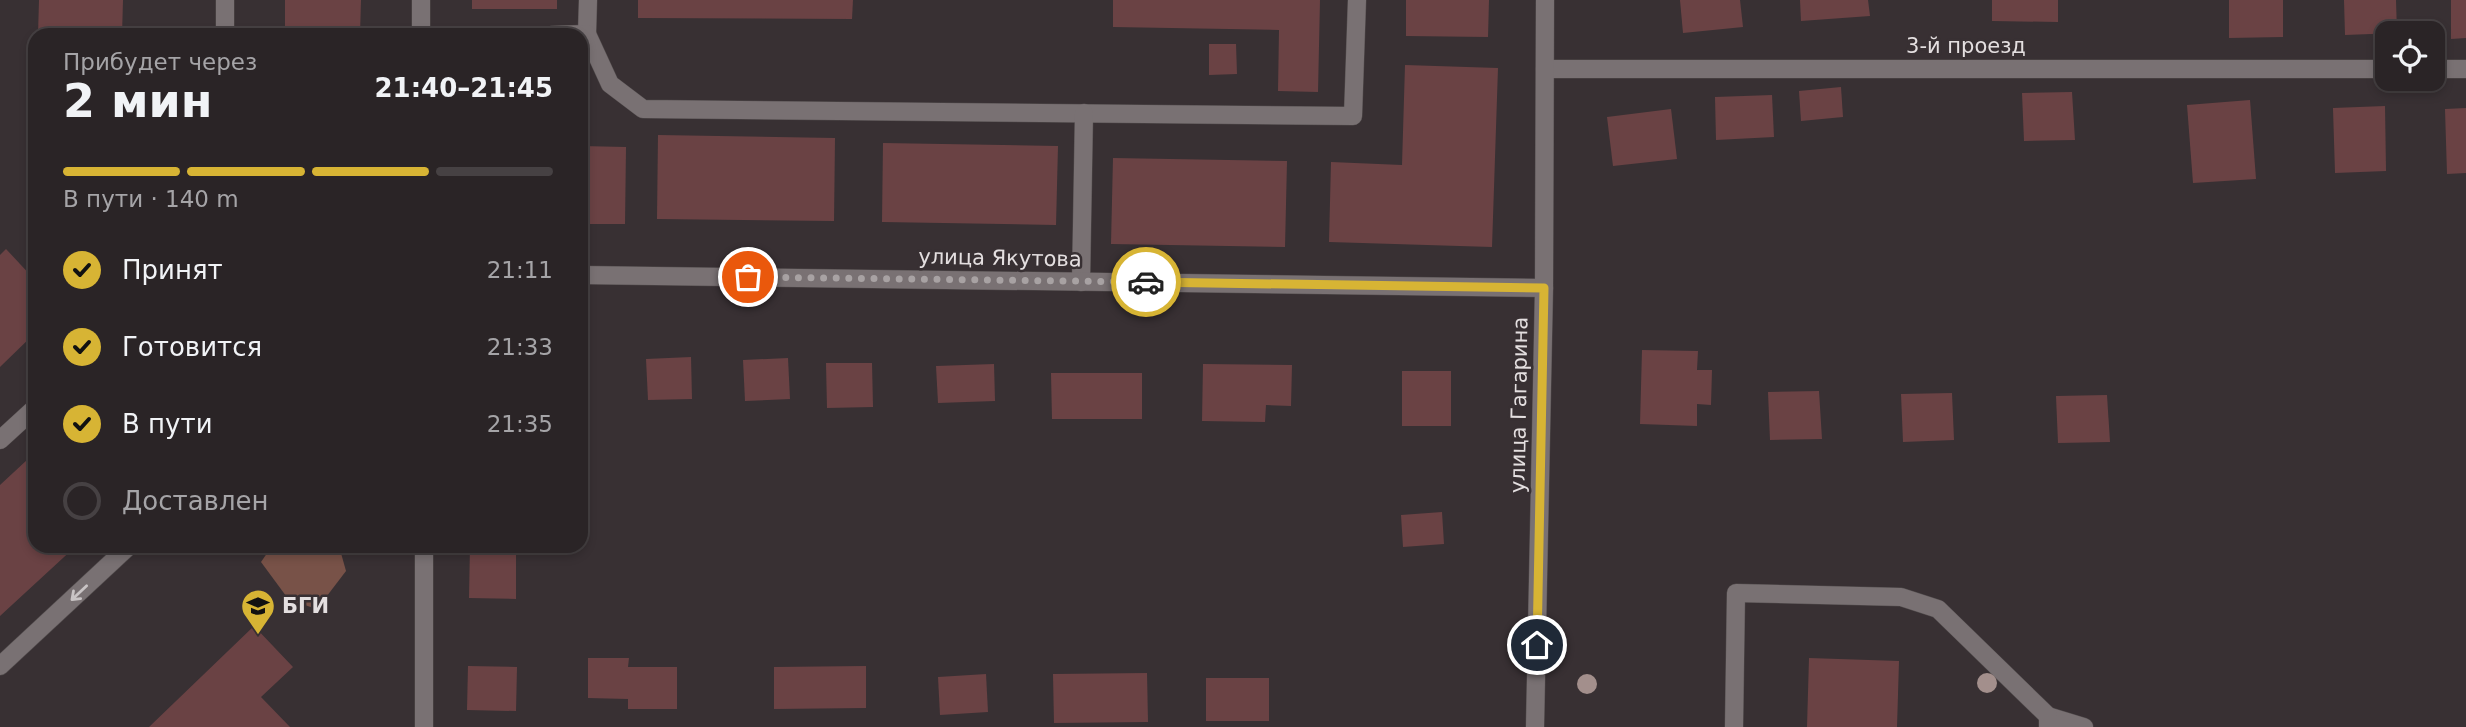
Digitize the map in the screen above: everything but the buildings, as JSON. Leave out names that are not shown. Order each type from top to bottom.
[{"type":"street","points":[[225,0],[225,28]]},
{"type":"street","points":[[421,0],[421,28]]},
{"type":"street","points":[[587,28],[588,0]]},
{"type":"street","points":[[588,36],[610,84],[643,109],[1353,116],[1357,0]]},
{"type":"street","name":"улица Гагарина","points":[[1535,727],[1544,288],[1545,0]]},
{"type":"street","name":"3-й проезд","points":[[1545,69],[2375,69]]},
{"type":"street","points":[[2445,69],[2466,69]]},
{"type":"street","points":[[1081,282],[1084,113]]},
{"type":"street","name":"улица Якутова","points":[[588,275],[1544,288]]},
{"type":"street","points":[[0,440],[28,414]]},
{"type":"street","points":[[0,666],[121,553]]},
{"type":"street","points":[[424,553],[424,727]]},
{"type":"street","points":[[1734,727],[1736,593],[1901,597],[1938,609],[2048,722],[2084,727]]},
{"type":"shaded area","points":[[267,553],[341,553],[346,571],[317,609],[289,600],[261,562]]},
{"type":"way so far","points":[[748,277],[1146,282]]},
{"type":"place","name":"БГИ","points":[[258,636]]},
{"type":"route","points":[[1146,282],[1544,288],[1537,645]]}]
